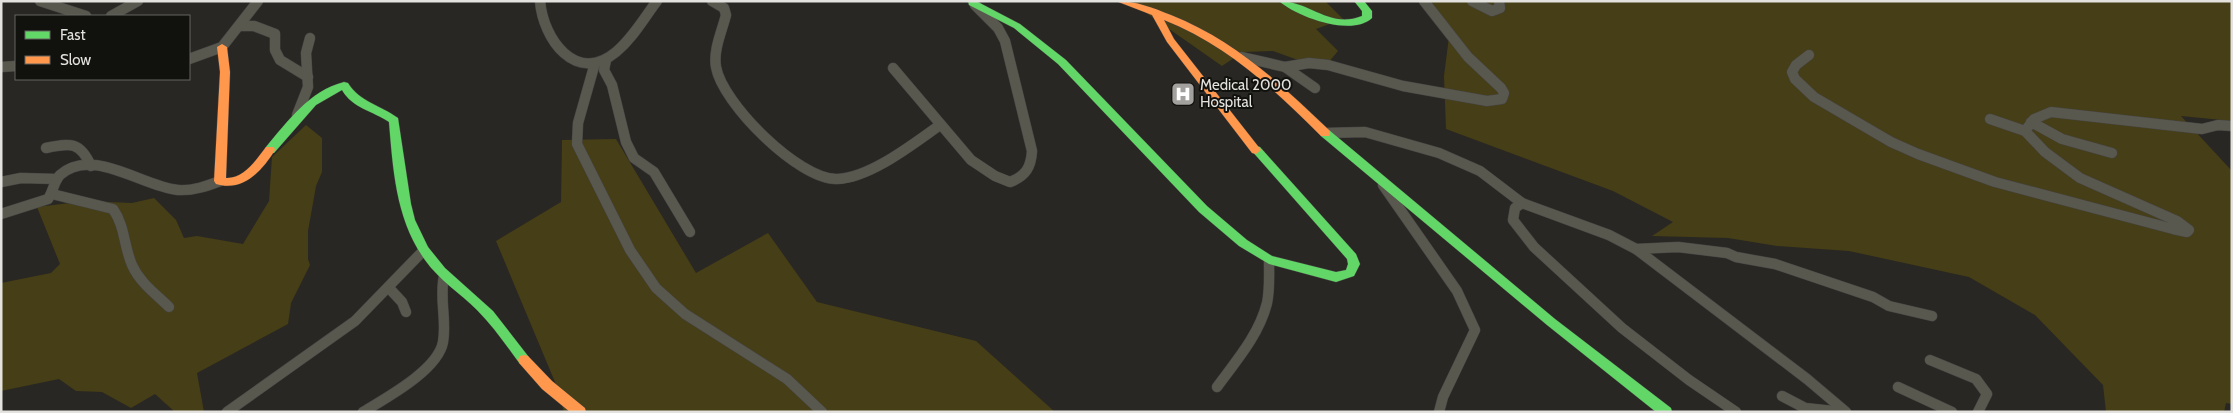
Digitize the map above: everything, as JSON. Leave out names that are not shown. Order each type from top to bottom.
[{"type":"street","points":[[40,1],[83,15]]},
{"type":"street","points":[[113,15],[138,1]]},
{"type":"street","points":[[190,59],[222,47],[258,1]]},
{"type":"street","points":[[540,1],[543,26],[568,58],[582,63],[595,63],[606,60],[618,51],[657,1]]},
{"type":"street","points":[[712,1],[724,8],[726,15],[716,68],[724,88],[761,133],[813,173],[826,179],[837,179],[862,171],[901,150],[940,125]]},
{"type":"street","points":[[1121,1],[1155,11],[1187,25],[1241,57],[1324,133],[1518,296],[1666,412]]},
{"type":"street","points":[[1284,1],[1326,19],[1350,25],[1359,23],[1367,18],[1367,11],[1359,1]]},
{"type":"street","points":[[1241,57],[1285,67],[1309,64],[1328,65],[1403,86],[1487,101],[1502,99],[1504,93],[1501,88],[1468,57],[1424,1]]},
{"type":"street","points":[[1472,1],[1492,11],[1500,8],[1499,1]]},
{"type":"street","points":[[892,68],[927,106],[956,148],[969,160],[1010,182],[1020,179],[1032,166],[1032,151],[1005,41],[998,28],[972,2]]},
{"type":"street","points":[[972,2],[1017,26],[1062,62],[1203,209],[1243,243],[1269,260],[1336,277],[1350,273],[1354,264],[1346,249],[1290,190],[1244,136],[1170,40],[1155,11]]},
{"type":"street","points":[[240,26],[250,24],[275,34],[275,51],[280,59],[288,67],[308,77]]},
{"type":"street","points":[[292,125],[306,95],[308,77],[305,56],[310,38]]},
{"type":"street","points":[[220,181],[226,72],[222,47]]},
{"type":"street","points":[[1809,55],[1796,65],[1792,72],[1795,79],[1814,97],[1892,142],[1995,182],[2173,229],[2187,232],[2189,230],[2177,221],[2080,178],[2050,157],[2033,142],[2025,131],[1990,118]]},
{"type":"street","points":[[606,60],[604,70],[612,85],[626,142],[634,158],[654,172],[690,232]]},
{"type":"street","points":[[595,63],[580,108],[577,146],[594,175],[632,255],[666,299],[711,331],[785,376],[802,389],[822,412]]},
{"type":"street","points":[[1,67],[15,66]]},
{"type":"street","points":[[1285,67],[1314,88]]},
{"type":"street","points":[[220,181],[225,184],[236,182],[248,175],[292,125],[324,93],[339,85],[344,85],[348,98],[360,105],[377,109],[387,114],[394,121],[401,191],[406,212],[424,250],[444,276],[475,300],[508,335],[530,367],[547,385],[580,412]]},
{"type":"street","points":[[2025,131],[2031,122],[2042,114],[2058,113],[2202,129],[2218,125],[2232,126]]},
{"type":"street","points":[[2031,122],[2062,139],[2112,153]]},
{"type":"street","points":[[1324,133],[1365,132],[1439,152],[1486,174],[1522,203],[1593,228],[1636,249],[1773,352],[1844,412]]},
{"type":"street","points":[[46,148],[76,145],[86,151],[91,166]]},
{"type":"street","points":[[1,214],[48,199],[52,194],[57,179],[67,170],[91,166],[112,168],[164,188],[179,190],[203,188],[220,181]]},
{"type":"street","points":[[1,182],[22,178],[57,179]]},
{"type":"street","points":[[1378,178],[1396,208],[1454,285],[1475,330],[1446,389],[1439,412]]},
{"type":"street","points":[[52,194],[113,209],[121,220],[125,248],[135,272],[169,308]]},
{"type":"street","points":[[1522,203],[1515,208],[1513,220],[1534,246],[1575,286],[1664,362],[1689,382],[1736,412]]},
{"type":"street","points":[[1636,249],[1678,247],[1727,253],[1736,258],[1758,260],[1873,297],[1890,306],[1932,316]]},
{"type":"street","points":[[227,412],[354,321],[424,250]]},
{"type":"street","points":[[1217,387],[1260,321],[1267,304],[1270,282],[1269,260]]},
{"type":"street","points":[[363,412],[393,393],[426,367],[438,353],[443,343],[440,296],[444,276]]},
{"type":"street","points":[[388,288],[402,302],[406,312]]},
{"type":"street","points":[[1930,360],[1976,379],[1987,394],[1978,412]]},
{"type":"street","points":[[1898,387],[1952,412]]},
{"type":"street","points":[[1782,396],[1805,408],[1844,412]]},
{"type":"shaded area","points":[[1134,1],[1325,1],[1343,19],[1316,29],[1338,51],[1323,69],[1273,51],[1243,52],[1222,66],[1132,3]]},
{"type":"shaded area","points":[[1431,1],[2232,1],[2232,121],[2181,116],[2232,171],[2232,404],[2226,403],[2224,412],[2106,412],[2103,385],[2035,315],[1969,277],[1849,251],[1777,246],[1728,238],[1652,236],[1673,222],[1613,191],[1446,129],[1444,76],[1450,29]]},
{"type":"shaded area","points":[[306,125],[322,138],[322,172],[316,186],[308,231],[308,259],[310,265],[291,303],[288,324],[197,373],[204,412],[175,412],[155,394],[131,408],[102,392],[76,391],[59,379],[1,391],[1,283],[51,273],[60,264],[37,207],[86,201],[132,203],[154,198],[176,220],[184,238],[197,236],[243,244],[269,201],[272,157]]},
{"type":"shaded area","points":[[616,139],[696,273],[768,233],[817,302],[976,341],[1055,412],[564,412],[555,382],[496,241],[561,202],[562,140]]},
{"type":"traffic: fast","points":[[1284,1],[1325,20],[1346,23],[1367,18],[1367,11],[1359,1]]},
{"type":"traffic: fast","points":[[972,3],[1017,26],[1062,62],[1203,209],[1243,243],[1269,260],[1336,277],[1350,273],[1354,264],[1352,257],[1256,150]]},
{"type":"traffic: fast","points":[[270,150],[312,103],[332,89],[344,85],[348,93],[360,103],[394,121],[401,188],[410,220],[424,250],[441,272],[489,314],[524,360]]},
{"type":"traffic: fast","points":[[1325,133],[1551,322],[1666,412]]},
{"type":"traffic: slow","points":[[1121,1],[1149,10],[1201,33],[1240,56],[1290,99],[1325,133]]},
{"type":"traffic: slow","points":[[1155,11],[1170,40],[1256,150]]},
{"type":"traffic: slow","points":[[222,47],[225,72],[220,181],[228,183],[242,179],[255,169],[270,150]]},
{"type":"traffic: slow","points":[[524,360],[547,385],[580,412]]},
{"type":"place","name":"Medical 2000 Hospital","points":[[1183,94]]}]
